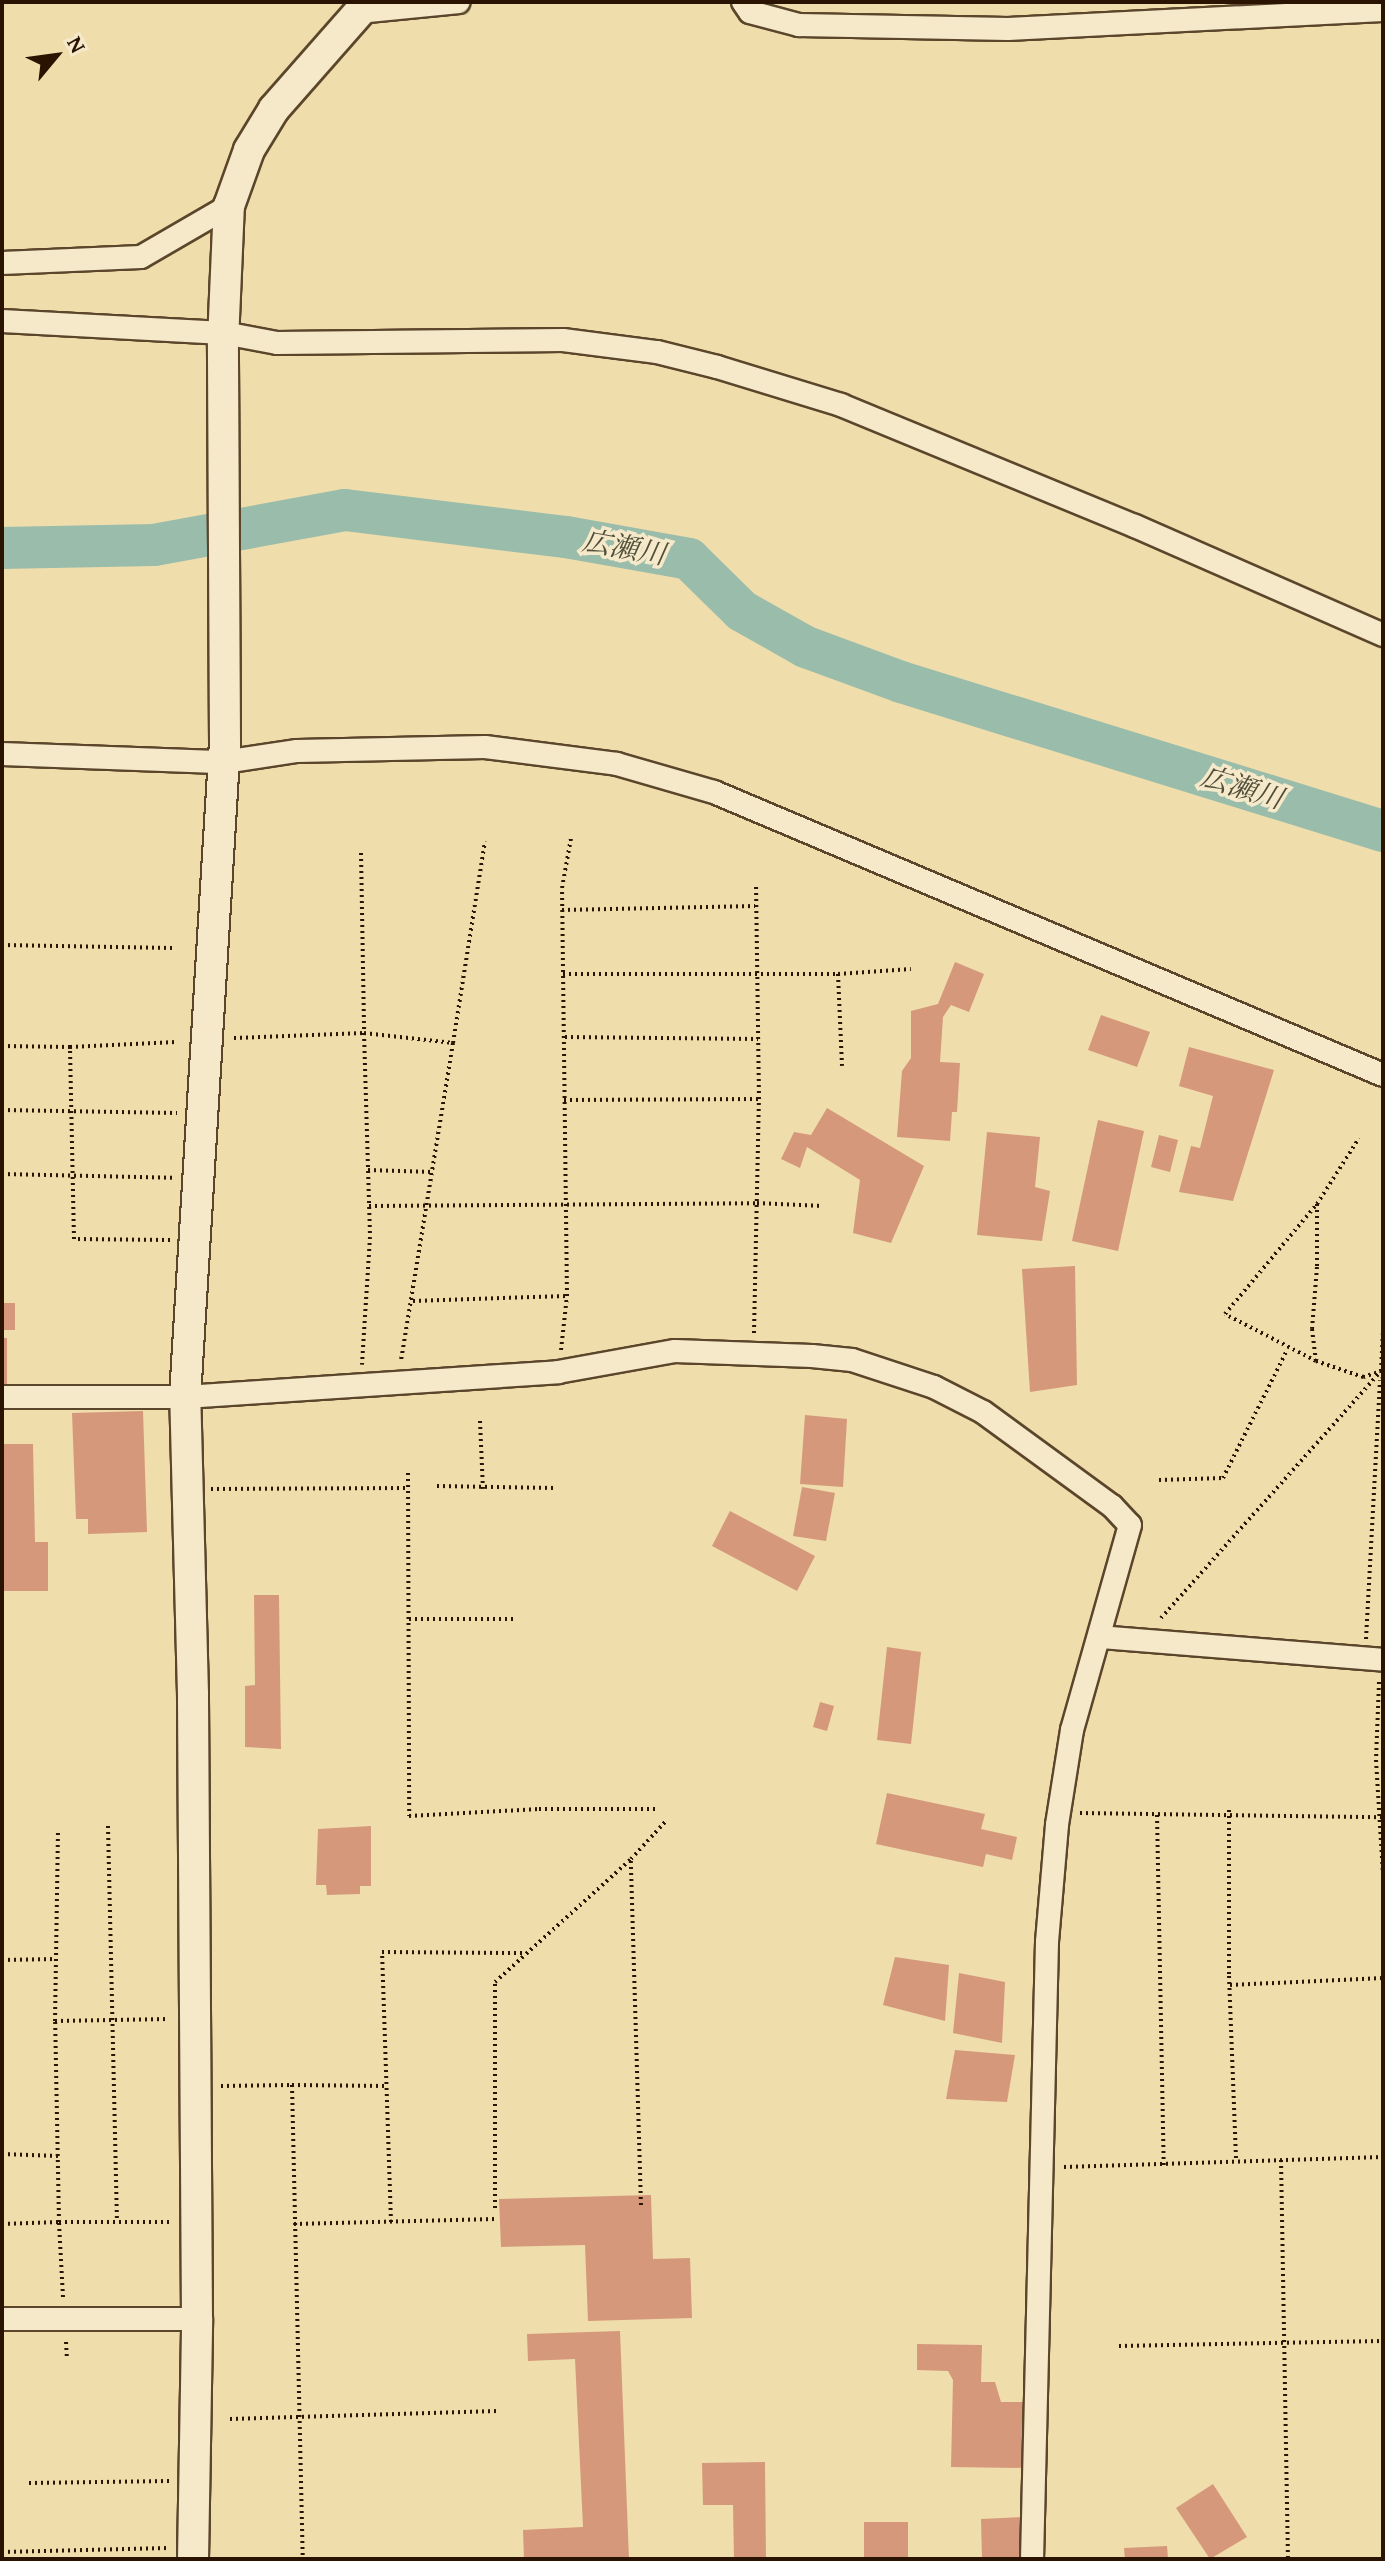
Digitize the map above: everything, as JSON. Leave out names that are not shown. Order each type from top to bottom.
[{"type":"street","points":[[182,2554],[195,2481],[197,2319],[193,1694],[185,1397],[225,752],[224,337],[229,206],[249,150],[274,109],[363,7],[459,2]]},
{"type":"street","points":[[743,2],[750,12],[799,25],[1008,29],[1383,10]]},
{"type":"street","points":[[2,263],[141,257],[229,206]]},
{"type":"street","points":[[2,321],[277,343],[563,340],[657,352],[841,405],[1135,526],[1383,635]]},
{"type":"street","points":[[2,754],[485,747],[617,764],[714,792],[1383,1075]]},
{"type":"street","points":[[2,1397],[185,1397],[558,1372],[675,1351],[754,1352],[852,1360],[934,1387],[983,1412],[1112,1506],[1130,1525],[1072,1730],[1057,1825],[1047,1942],[1032,2559]]},
{"type":"street","points":[[1100,1637],[1381,1666]]},
{"type":"street","points":[[2,2319],[197,2319]]},
{"type":"path","points":[[558,1372],[567,1296],[562,888],[571,838]]},
{"type":"path","points":[[397,1383],[413,1301],[485,842]]},
{"type":"path","points":[[361,853],[369,1206],[361,1385]]},
{"type":"path","points":[[754,1352],[759,1099],[756,884]]},
{"type":"path","points":[[562,910],[756,906]]},
{"type":"path","points":[[2,945],[172,948]]},
{"type":"path","points":[[563,974],[838,974],[911,969]]},
{"type":"path","points":[[838,974],[842,1066]]},
{"type":"path","points":[[234,1038],[364,1033],[453,1043]]},
{"type":"path","points":[[564,1037],[758,1039]]},
{"type":"path","points":[[2,1046],[70,1047],[176,1042]]},
{"type":"path","points":[[70,1047],[74,1239],[179,1240]]},
{"type":"path","points":[[564,1100],[759,1099]]},
{"type":"path","points":[[2,1110],[177,1113]]},
{"type":"path","points":[[1359,1138],[1317,1204],[1225,1314],[1316,1361],[1363,1377],[1381,1371]]},
{"type":"path","points":[[368,1170],[433,1172]]},
{"type":"path","points":[[2,1174],[178,1179]]},
{"type":"path","points":[[369,1206],[566,1202],[823,1206]]},
{"type":"path","points":[[1316,1361],[1312,1329],[1317,1267],[1317,1204]]},
{"type":"path","points":[[413,1301],[567,1296]]},
{"type":"path","points":[[1366,1641],[1383,1330]]},
{"type":"path","points":[[1159,1480],[1223,1478],[1287,1350]]},
{"type":"path","points":[[1161,1618],[1381,1371]]},
{"type":"path","points":[[480,1421],[483,1489]]},
{"type":"path","points":[[408,1473],[409,1816],[539,1809],[659,1809]]},
{"type":"path","points":[[437,1486],[555,1488]]},
{"type":"path","points":[[203,1489],[409,1488]]},
{"type":"path","points":[[409,1619],[515,1619]]},
{"type":"path","points":[[1381,1666],[1376,1760],[1383,1875]]},
{"type":"path","points":[[1229,1810],[1229,1976],[1236,2162]]},
{"type":"path","points":[[1073,1813],[1383,1817]]},
{"type":"path","points":[[1157,1815],[1164,2167]]},
{"type":"path","points":[[495,2208],[495,1982],[631,1859],[665,1822]]},
{"type":"path","points":[[108,1826],[110,2020],[117,2222]]},
{"type":"path","points":[[58,1830],[55,2021],[63,2299]]},
{"type":"path","points":[[631,1859],[641,2205]]},
{"type":"path","points":[[391,2222],[382,1952],[525,1953]]},
{"type":"path","points":[[2,1960],[56,1959]]},
{"type":"path","points":[[1228,1986],[1383,1978]]},
{"type":"path","points":[[55,2021],[180,2019]]},
{"type":"path","points":[[281,2085],[388,2086]]},
{"type":"path","points":[[221,2086],[292,2085],[303,2559]]},
{"type":"path","points":[[2,2154],[58,2156]]},
{"type":"path","points":[[1054,2167],[1383,2157]]},
{"type":"path","points":[[1281,2160],[1288,2559]]},
{"type":"path","points":[[293,2224],[495,2219]]},
{"type":"path","points":[[2,2224],[184,2221]]},
{"type":"path","points":[[65,2329],[67,2360]]},
{"type":"path","points":[[1119,2346],[1383,2341]]},
{"type":"path","points":[[230,2419],[497,2411]]},
{"type":"path","points":[[29,2483],[195,2481]]},
{"type":"path","points":[[2,2552],[182,2554]]},
{"type":"building","points":[[955,962],[984,974],[969,1012],[951,1005],[943,1017],[940,1062],[960,1063],[957,1112],[952,1112],[950,1141],[897,1137],[902,1071],[911,1058],[911,1011],[938,1004]]},
{"type":"building","points":[[1101,1015],[1150,1032],[1137,1067],[1088,1050]]},
{"type":"building","points":[[1189,1047],[1274,1070],[1233,1201],[1179,1192],[1191,1146],[1200,1148],[1213,1096],[1179,1086]]},
{"type":"building","points":[[827,1108],[924,1166],[891,1243],[853,1233],[860,1180],[807,1147],[800,1168],[781,1159],[794,1132],[811,1135]]},
{"type":"building","points":[[1098,1120],[1144,1131],[1118,1251],[1072,1241]]},
{"type":"building","points":[[987,1132],[1040,1137],[1035,1187],[1050,1191],[1042,1241],[977,1235]]},
{"type":"building","points":[[1159,1135],[1178,1140],[1170,1172],[1151,1167]]},
{"type":"building","points":[[1075,1266],[1077,1385],[1030,1392],[1022,1269]]},
{"type":"building","points":[[2,1303],[15,1303],[15,1330],[2,1330]]},
{"type":"building","points":[[2,1338],[7,1338],[7,1387],[2,1387]]},
{"type":"building","points":[[143,1411],[147,1532],[88,1534],[88,1519],[76,1519],[72,1413]]},
{"type":"building","points":[[805,1415],[847,1419],[843,1487],[800,1484]]},
{"type":"building","points":[[2,1444],[33,1444],[35,1542],[48,1542],[48,1591],[2,1591]]},
{"type":"building","points":[[802,1487],[835,1493],[826,1541],[793,1536]]},
{"type":"building","points":[[730,1511],[815,1556],[797,1591],[712,1546]]},
{"type":"building","points":[[254,1595],[279,1595],[281,1749],[245,1747],[245,1686],[255,1685]]},
{"type":"building","points":[[887,1647],[921,1652],[911,1744],[877,1740]]},
{"type":"building","points":[[820,1702],[834,1706],[827,1731],[813,1727]]},
{"type":"building","points":[[887,1793],[985,1814],[981,1829],[1017,1837],[1012,1860],[986,1854],[983,1867],[876,1844]]},
{"type":"building","points":[[371,1826],[371,1886],[360,1886],[360,1894],[327,1895],[326,1885],[316,1885],[318,1829]]},
{"type":"building","points":[[895,1957],[949,1965],[945,2021],[883,2005]]},
{"type":"building","points":[[959,1973],[1005,1982],[1002,2043],[953,2033]]},
{"type":"building","points":[[955,2050],[1015,2055],[1007,2102],[946,2099]]},
{"type":"building","points":[[651,2195],[653,2259],[690,2258],[692,2318],[588,2321],[585,2245],[501,2247],[499,2199]]},
{"type":"building","points":[[620,2331],[629,2559],[524,2559],[523,2530],[583,2527],[575,2359],[528,2361],[527,2334]]},
{"type":"building","points":[[917,2344],[982,2345],[981,2382],[995,2382],[1001,2402],[1028,2402],[1026,2468],[951,2467],[953,2380],[948,2371],[917,2370]]},
{"type":"building","points":[[765,2462],[766,2559],[734,2559],[733,2505],[703,2505],[702,2463]]},
{"type":"building","points":[[1213,2484],[1247,2537],[1210,2559],[1176,2508]]},
{"type":"building","points":[[1024,2517],[1026,2559],[982,2559],[981,2519]]},
{"type":"building","points":[[864,2522],[908,2522],[908,2559],[864,2559]]},
{"type":"building","points":[[1167,2546],[1168,2559],[1125,2559],[1124,2548]]},
{"type":"waterway","name":"広瀬川","points":[[2,548],[154,545],[345,510],[566,537],[689,559],[742,611],[806,647],[901,682],[1383,831]]}]
